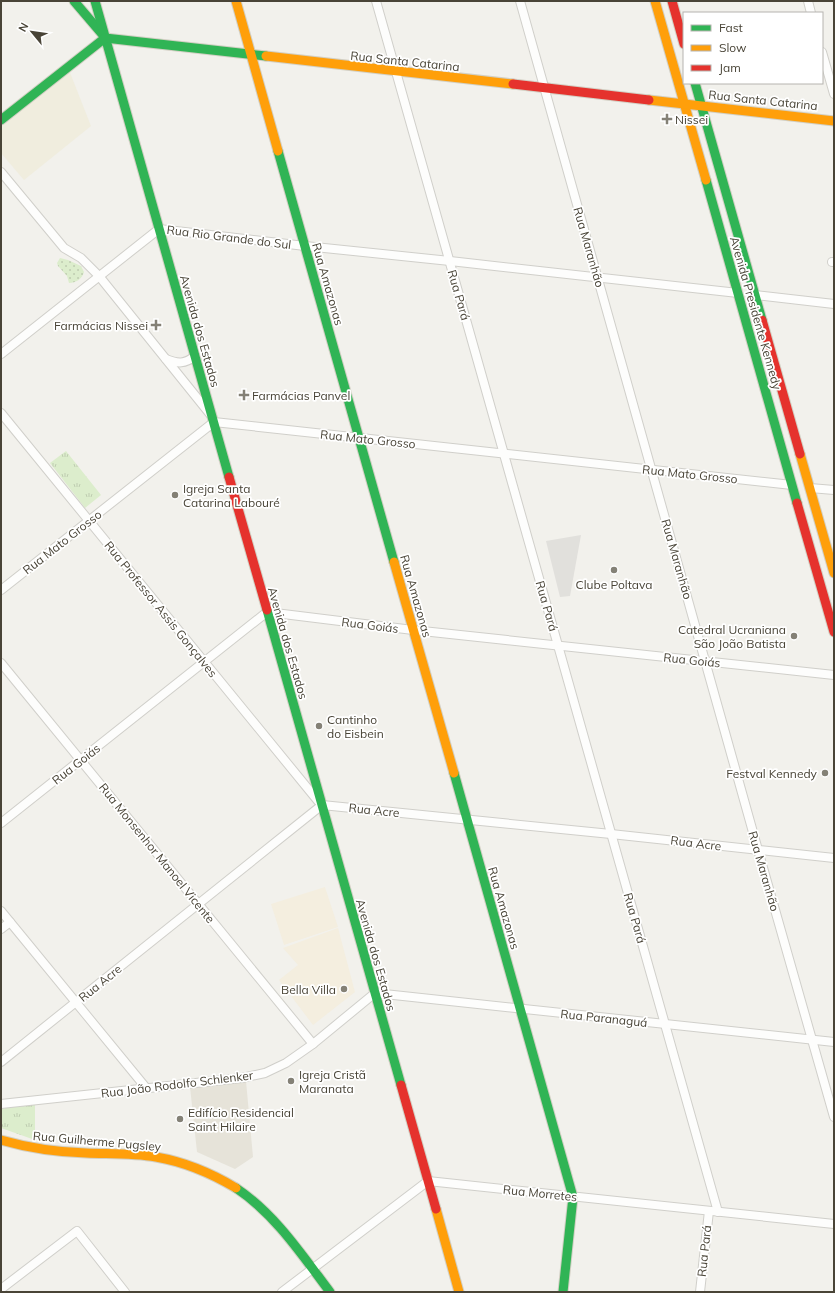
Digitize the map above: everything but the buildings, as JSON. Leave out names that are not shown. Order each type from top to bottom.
[{"type":"street","points":[[1,120],[105,38],[74,1]]},
{"type":"street","name":"Avenida dos Estados","points":[[95,1],[459,1292]]},
{"type":"street","name":"Rua Amazonas","points":[[236,1],[573,1197]]},
{"type":"street","name":"Rua Pará","points":[[376,1],[718,1212]]},
{"type":"street","name":"Rua Maranhão","points":[[520,1],[811,1040],[834,1117]]},
{"type":"street","points":[[808,1],[811,12]]},
{"type":"street","name":"Avenida Presidente Kennedy","points":[[657,3],[684,104],[834,632]]},
{"type":"street","points":[[672,3],[683,41]]},
{"type":"street","name":"Rua Santa Catarina","points":[[105,38],[251,56],[834,120]]},
{"type":"street","points":[[823,56],[834,94]]},
{"type":"street","name":"Avenida Presidente Kennedy","points":[[695,84],[834,573]]},
{"type":"street","points":[[1,172],[64,248],[81,258],[99,276],[213,419]]},
{"type":"street","name":"Rua Rio Grande do Sul","points":[[1,354],[159,229],[738,293]]},
{"type":"street","points":[[755,295],[834,304]]},
{"type":"street","points":[[165,359],[181,363],[195,356]]},
{"type":"street","name":"Rua Professor Assis Gonçalves","points":[[1,413],[322,805]]},
{"type":"street","name":"Rua Mato Grosso","points":[[1,590],[213,419],[359,438],[792,485]]},
{"type":"street","points":[[810,488],[834,490]]},
{"type":"street","points":[[820,581],[824,580],[834,582]]},
{"type":"street","name":"Rua Goiás","points":[[1,823],[267,612],[413,630],[834,675]]},
{"type":"street","name":"Rua Monsenhor Manoel Vicente","points":[[1,663],[313,1044]]},
{"type":"street","name":"Rua Acre","points":[[1,1062],[322,805],[834,858]]},
{"type":"street","points":[[1,911],[147,1088]]},
{"type":"street","points":[[1,929],[10,922]]},
{"type":"street","name":"Rua Paranaguá","points":[[375,993],[834,1042]]},
{"type":"street","name":"Rua João Rodolfo Schlenker","points":[[1,1104],[254,1076],[276,1068],[313,1044],[375,993]]},
{"type":"street","name":"Rua Guilherme Pugsley","points":[[1,1140],[18,1146],[53,1151],[141,1155],[163,1158],[202,1170],[234,1186],[259,1205],[278,1226],[330,1292]]},
{"type":"street","points":[[282,1292],[428,1181]]},
{"type":"street","name":"Rua Morretes","points":[[428,1181],[834,1224]]},
{"type":"street","points":[[563,1292],[573,1197]]},
{"type":"street","name":"Rua Pará","points":[[700,1292],[709,1211]]},
{"type":"street","points":[[1,1289],[77,1231],[125,1292]]},
{"type":"shaded area","points":[[69,70],[91,126],[24,180],[1,153],[1,127]]},
{"type":"shaded area","points":[[581,535],[570,596],[560,597],[546,541]]},
{"type":"shaded area","points":[[325,887],[338,927],[284,945],[271,904]]},
{"type":"shaded area","points":[[338,928],[355,992],[313,1025],[279,980],[298,965],[283,948]]},
{"type":"shaded area","points":[[246,1081],[253,1157],[235,1169],[197,1152],[190,1087]]},
{"type":"green space","points":[[60,258],[81,266],[84,272],[80,279],[69,283],[67,276],[58,266],[57,263]]},
{"type":"green space","points":[[66,451],[101,495],[85,508],[50,463]]},
{"type":"green space","points":[[35,1103],[35,1140],[1,1128],[1,1109]]},
{"type":"traffic: fast","points":[[74,1],[103,35]]},
{"type":"traffic: fast","points":[[95,1],[229,477]]},
{"type":"traffic: fast","points":[[1,120],[105,38],[266,56]]},
{"type":"traffic: fast","points":[[695,84],[762,320]]},
{"type":"traffic: fast","points":[[278,151],[394,562]]},
{"type":"traffic: fast","points":[[706,180],[797,503]]},
{"type":"traffic: fast","points":[[267,610],[401,1085]]},
{"type":"traffic: fast","points":[[454,773],[573,1197],[563,1292]]},
{"type":"traffic: fast","points":[[236,1188],[263,1210],[287,1236],[330,1292]]},
{"type":"traffic: slow","points":[[236,1],[278,151]]},
{"type":"traffic: slow","points":[[655,1],[706,180]]},
{"type":"traffic: slow","points":[[266,56],[513,84]]},
{"type":"traffic: slow","points":[[649,100],[834,121]]},
{"type":"traffic: slow","points":[[800,454],[834,573]]},
{"type":"traffic: slow","points":[[394,562],[454,773]]},
{"type":"traffic: slow","points":[[1,1140],[54,1151],[139,1155],[167,1159],[198,1169],[236,1188]]},
{"type":"traffic: slow","points":[[436,1209],[459,1292]]},
{"type":"traffic: jam","points":[[672,1],[683,40]]},
{"type":"traffic: jam","points":[[513,84],[649,100]]},
{"type":"traffic: jam","points":[[762,320],[800,454]]},
{"type":"traffic: jam","points":[[229,477],[267,610]]},
{"type":"traffic: jam","points":[[797,503],[834,632]]},
{"type":"traffic: jam","points":[[401,1085],[436,1209]]},
{"type":"place","name":"Nissei","points":[[667,119]]},
{"type":"place","name":"Farmácias Nissei","points":[[156,325]]},
{"type":"place","name":"Farmácias Panvel","points":[[244,395]]},
{"type":"place","name":"Igreja Santa Catarina Labouré","points":[[175,495]]},
{"type":"place","name":"Clube Poltava","points":[[614,570]]},
{"type":"place","name":"Catedral Ucraniana São João Batista","points":[[794,636]]},
{"type":"place","name":"Cantinho do Eisbein","points":[[319,726]]},
{"type":"place","name":"Festval Kennedy","points":[[825,773]]},
{"type":"place","name":"Bella Villa","points":[[344,989]]},
{"type":"place","name":"Igreja Cristã Maranata","points":[[291,1081]]},
{"type":"place","name":"Edifício Residencial Saint Hilaire","points":[[180,1119]]}]
